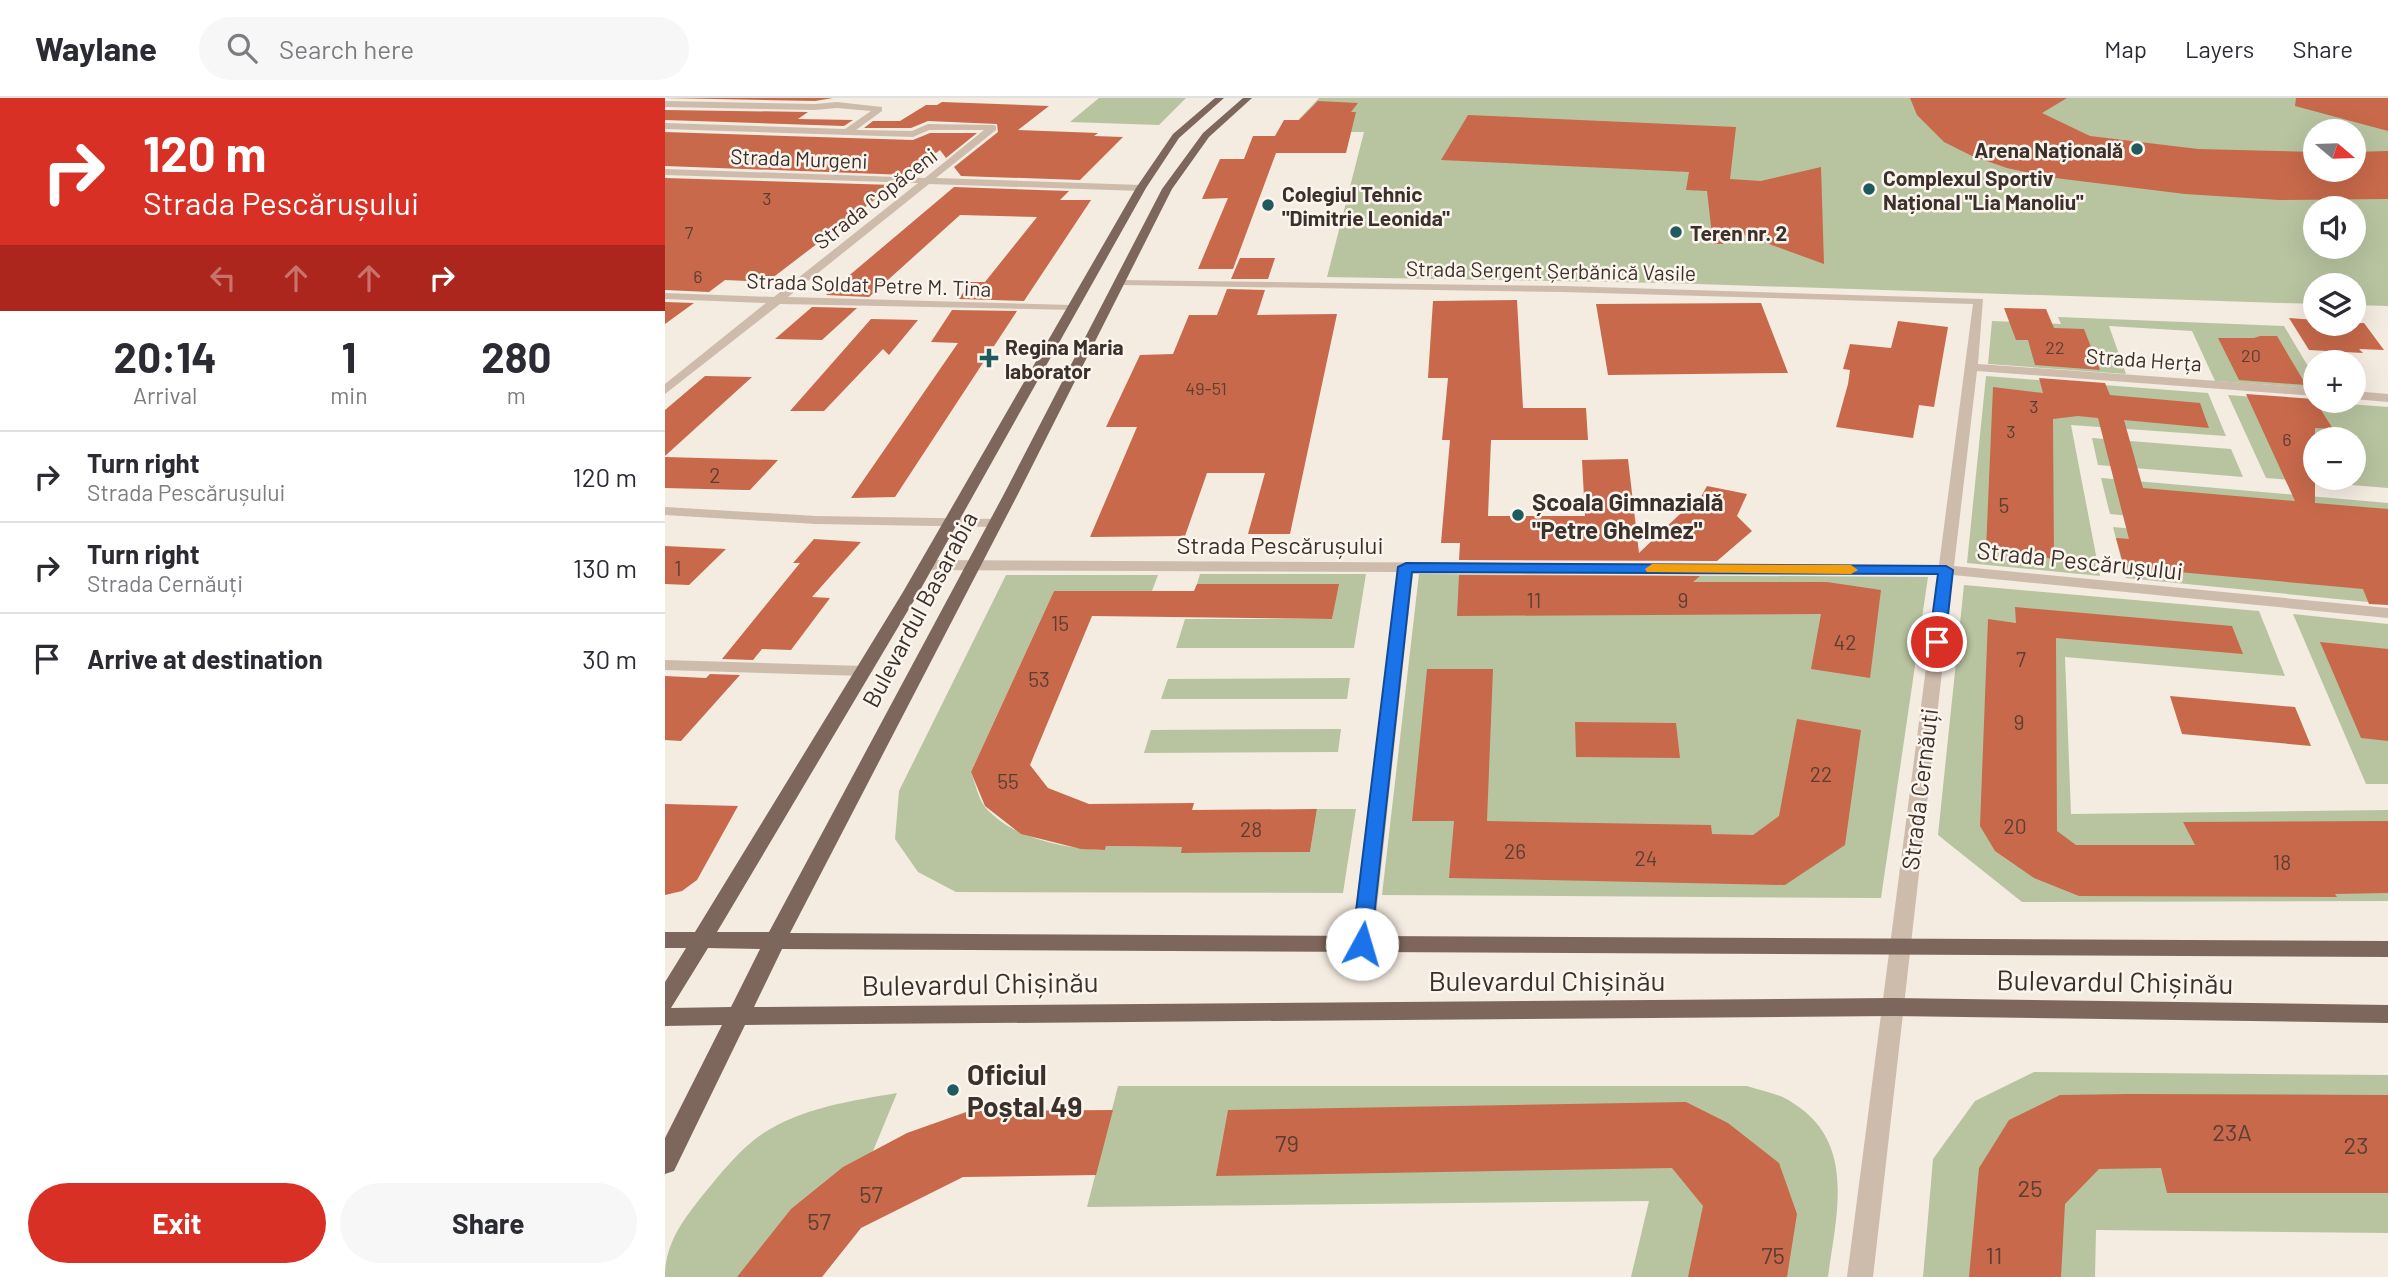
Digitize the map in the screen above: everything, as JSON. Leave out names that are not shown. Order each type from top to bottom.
[{"type":"main road","name":"Bulevardul Basarabia","points":[[665,1001],[864,671],[1141,188],[1176,136],[1220,98]]},
{"type":"main road","name":"Bulevardul Basarabia","points":[[665,1163],[774,943],[1122,282],[1167,189],[1206,135],[1248,98]]},
{"type":"main road","name":"Bulevardul Chișinău","points":[[665,940],[774,943],[1063,941],[2388,949]]},
{"type":"main road","name":"Bulevardul Chișinău","points":[[665,1017],[1893,1007],[2388,1014]]},
{"type":"street","points":[[665,104],[879,109],[847,132]]},
{"type":"street","name":"Strada Copăceni","points":[[665,127],[913,134],[929,127],[993,128],[665,390]]},
{"type":"street","name":"Strada Murgeni","points":[[665,172],[1141,188]]},
{"type":"street","name":"Strada Sergent Șerbănică Vasile","points":[[1122,282],[1563,289],[1979,301]]},
{"type":"street","name":"Strada Soldat Petre M. Tina","points":[[665,296],[1072,308]]},
{"type":"street","name":"Strada Cernăuți","points":[[1860,1277],[1979,301]]},
{"type":"street","name":"Strada Herța","points":[[1971,367],[2303,391]]},
{"type":"street","points":[[2366,396],[2388,398]]},
{"type":"street","points":[[665,510],[816,520],[996,523]]},
{"type":"street","name":"Strada Pescărușului","points":[[926,565],[1946,570],[2388,613]]},
{"type":"street","points":[[1362,944],[1406,567]]},
{"type":"street","points":[[665,665],[864,671]]},
{"type":"green space","points":[[1099,98],[1186,98],[1159,125],[1070,122]]},
{"type":"green space","name":"Complexul Sportiv Național \"Lia Manoliu\"","points":[[1319,98],[2388,98],[2388,306],[2366,305],[2366,273],[2303,273],[2303,304],[1667,283],[1327,277],[1364,132],[1287,132]]},
{"type":"green space","points":[[2058,317],[2284,326],[2303,358],[2303,387],[2215,381],[2192,331],[2109,326],[2126,374],[1988,364],[1992,321],[2061,324]]},
{"type":"green space","points":[[1986,376],[2208,393],[2226,436],[2071,425],[2100,576],[1967,563]]},
{"type":"green space","points":[[2228,395],[2303,401],[2303,413],[2366,413],[2366,405],[2388,407],[2388,488],[2366,486],[2366,427],[2303,427],[2303,481],[2266,478]]},
{"type":"green space","points":[[2092,438],[2231,449],[2243,477],[2098,465]]},
{"type":"green space","points":[[2101,478],[2388,503],[2388,541],[2110,514]]},
{"type":"green space","points":[[2113,527],[2388,553],[2388,604],[2126,578]]},
{"type":"green space","points":[[1200,574],[1366,574],[1354,648],[1176,648],[1185,619],[1332,619],[1338,584],[1197,584]]},
{"type":"green space","points":[[1419,574],[1928,577],[1881,898],[1382,895]]},
{"type":"green space","points":[[1006,575],[1158,575],[1152,591],[1054,591],[971,772],[985,807],[1010,827],[1057,844],[1105,850],[1106,846],[1182,847],[1182,853],[1310,852],[1317,809],[1356,809],[1343,893],[956,892],[918,872],[895,839],[899,791]]},
{"type":"green space","points":[[1964,585],[2259,611],[2285,676],[2065,657],[2071,814],[2388,810],[2388,901],[2022,902],[1938,835]]},
{"type":"green space","points":[[2293,614],[2388,624],[2388,784],[2366,784]]},
{"type":"green space","points":[[1350,678],[1347,699],[1161,699],[1168,679]]},
{"type":"green space","points":[[1341,729],[1338,752],[1144,753],[1151,730]]},
{"type":"green space","points":[[2034,1072],[2388,1075],[2388,1233],[2096,1230],[2095,1277],[1923,1277],[1933,1159],[1975,1101]]},
{"type":"green space","points":[[1118,1086],[1747,1086],[1793,1103],[1813,1119],[1827,1138],[1834,1159],[1837,1182],[1835,1229],[1828,1277],[1631,1277],[1649,1201],[1087,1207]]},
{"type":"green space","points":[[897,1093],[821,1277],[665,1277],[671,1245],[686,1218],[725,1168],[754,1140],[786,1121],[822,1108]]},
{"type":"building","points":[[665,98],[833,98],[815,101]]},
{"type":"building","points":[[1910,98],[2067,98],[2042,113],[2090,136],[2198,149],[2303,152],[2303,182],[2366,182],[2366,152],[2388,151],[2388,199],[2366,199],[2366,196],[2303,196],[2303,200],[2279,200],[2185,194],[2047,177],[2007,168],[1972,156],[1944,142],[1917,115]]},
{"type":"building","points":[[2296,98],[2388,98],[2388,131],[2366,125],[2366,119],[2343,119],[2295,106]]},
{"type":"building","points":[[1318,101],[1358,103],[1351,112],[1356,112],[1346,153],[1276,153],[1233,269],[1198,269],[1228,198],[1202,199],[1220,159],[1244,159],[1253,136],[1275,136],[1284,120],[1299,120]]},
{"type":"building","points":[[942,102],[1049,106],[1018,130],[1098,133],[1094,136],[1123,137],[1080,180],[961,176],[954,167],[998,132],[997,124],[928,121],[911,128],[864,128],[873,121],[900,121],[926,105]]},
{"type":"building","points":[[665,110],[808,112],[798,119],[853,120],[844,126],[665,120]]},
{"type":"building","points":[[1468,115],[1736,127],[1730,179],[1761,181],[1821,167],[1824,264],[1725,228],[1723,244],[1713,244],[1707,191],[1686,190],[1689,172],[1441,160]]},
{"type":"building","points":[[665,132],[913,140],[930,133],[977,133],[946,158],[940,150],[907,175],[665,166]]},
{"type":"building","points":[[665,178],[894,185],[767,282],[725,280],[709,292],[665,290]]},
{"type":"building","points":[[954,187],[1069,191],[1060,200],[1091,200],[1024,301],[959,299],[970,282],[985,282],[1037,217],[960,215],[869,297],[826,295]]},
{"type":"building","points":[[1240,258],[1275,258],[1268,279],[1231,279]]},
{"type":"building","points":[[1227,289],[1265,290],[1257,315],[1337,314],[1290,534],[1248,534],[1265,473],[1207,473],[1185,536],[1090,537],[1137,427],[1106,427],[1140,355],[1173,354],[1189,315],[1217,315]]},
{"type":"building","points":[[1517,300],[1523,408],[1586,408],[1588,440],[1491,440],[1488,516],[1585,516],[1582,460],[1628,459],[1639,553],[1680,514],[1695,508],[1707,486],[1747,494],[1737,516],[1752,531],[1717,561],[1459,560],[1460,543],[1441,543],[1450,440],[1442,440],[1448,378],[1428,378],[1433,301]]},
{"type":"building","points":[[665,302],[694,303],[665,324]]},
{"type":"building","points":[[1761,303],[1788,373],[1608,375],[1596,304]]},
{"type":"building","points":[[812,307],[857,308],[822,340],[775,339]]},
{"type":"building","points":[[2004,308],[2046,309],[2054,328],[2084,329],[2100,370],[2035,365],[2028,340],[2016,340]]},
{"type":"building","points":[[952,310],[1017,311],[895,497],[851,498],[958,343],[931,342]]},
{"type":"building","points":[[2289,318],[2303,319],[2303,336],[2366,336],[2366,326],[2384,350],[2359,349],[2309,350]]},
{"type":"building","points":[[871,319],[918,320],[889,355],[883,349],[824,411],[790,411]]},
{"type":"building","points":[[1898,321],[1948,327],[1934,407],[1919,405],[1913,438],[1836,427],[1848,384],[1850,370],[1843,369],[1850,344],[1891,348]]},
{"type":"building","points":[[2277,336],[2303,380],[2303,385],[2239,380],[2218,338]]},
{"type":"building","points":[[705,376],[752,377],[665,456],[665,410]]},
{"type":"building","points":[[2039,378],[2105,383],[2110,395],[2200,403],[2209,428],[2124,420],[2143,488],[2295,501],[2246,394],[2303,398],[2303,413],[2323,413],[2332,427],[2303,427],[2303,490],[2315,490],[2315,503],[2388,509],[2388,605],[2369,604],[2363,589],[2124,567],[2116,538],[2129,539],[2098,418],[2078,416],[2053,419],[2054,559],[1986,550],[1993,387],[2043,393]]},
{"type":"building","points":[[665,457],[778,460],[750,490],[665,488]]},
{"type":"building","points":[[814,539],[861,542],[812,597],[830,598],[791,650],[762,649],[753,660],[722,659],[800,563],[793,563]]},
{"type":"building","points":[[665,546],[726,549],[689,585],[665,584]]},
{"type":"building","points":[[1459,575],[1700,576],[1693,582],[1827,582],[1881,590],[1870,678],[1811,669],[1821,614],[1457,616]]},
{"type":"building","points":[[1197,584],[1339,584],[1332,619],[1092,616],[1030,765],[1048,788],[1089,804],[1194,803],[1192,810],[1317,809],[1310,852],[1181,853],[1182,847],[1106,846],[1105,850],[1081,849],[1021,834],[985,806],[971,772],[1054,591],[1194,591]]},
{"type":"building","points":[[2015,607],[2232,626],[2243,654],[2056,638],[2057,831],[2076,845],[2195,845],[2183,822],[2388,821],[2388,893],[2335,894],[2337,897],[2079,896],[2034,878],[1995,851],[1980,826],[1988,619],[2016,623]]},
{"type":"building","points":[[2320,642],[2388,649],[2388,741],[2361,738]]},
{"type":"building","points":[[1427,669],[1493,669],[1487,821],[1711,825],[1712,834],[1753,835],[1779,816],[1797,719],[1861,730],[1845,845],[1785,885],[1449,878],[1454,821],[1412,821]]},
{"type":"building","points":[[710,674],[740,675],[681,741],[665,740],[665,676],[706,678]]},
{"type":"building","points":[[2170,696],[2295,707],[2311,746],[2182,734]]},
{"type":"building","points":[[1575,722],[1676,723],[1680,758],[1576,757]]},
{"type":"building","points":[[665,804],[738,806],[697,880],[682,891],[665,895]]},
{"type":"building","points":[[2060,1095],[2388,1095],[2388,1193],[2167,1193],[2161,1168],[2099,1169],[2065,1204],[2061,1277],[1969,1277],[1979,1168],[2009,1120]]},
{"type":"building","points":[[1686,1102],[1728,1123],[1779,1163],[1797,1214],[1787,1277],[1688,1277],[1703,1206],[1672,1168],[1216,1176],[1228,1110]]},
{"type":"building","points":[[1113,1110],[1096,1175],[963,1177],[861,1228],[822,1277],[737,1277],[791,1209],[843,1167],[907,1133],[969,1111]]},
{"type":"slow traffic","points":[[1652,569],[1851,570]]},
{"type":"place","name":"Arena Națională","points":[[2137,149]]},
{"type":"place","name":"Complexul Sportiv Național \"Lia Manoliu\"","points":[[1869,189]]},
{"type":"place","name":"Colegiul Tehnic \"Dimitrie Leonida\"","points":[[1268,205]]},
{"type":"place","name":"Teren nr. 2","points":[[1676,232]]},
{"type":"place","name":"Regina Maria laborator","points":[[989,358]]},
{"type":"place","name":"Școala Gimnazială \"Petre Ghelmez\"","points":[[1518,515]]},
{"type":"place","name":"Oficiul Poștal 49","points":[[953,1090]]},
{"type":"route","points":[[1362,944],[1406,567],[1946,570],[1937,642]]}]
